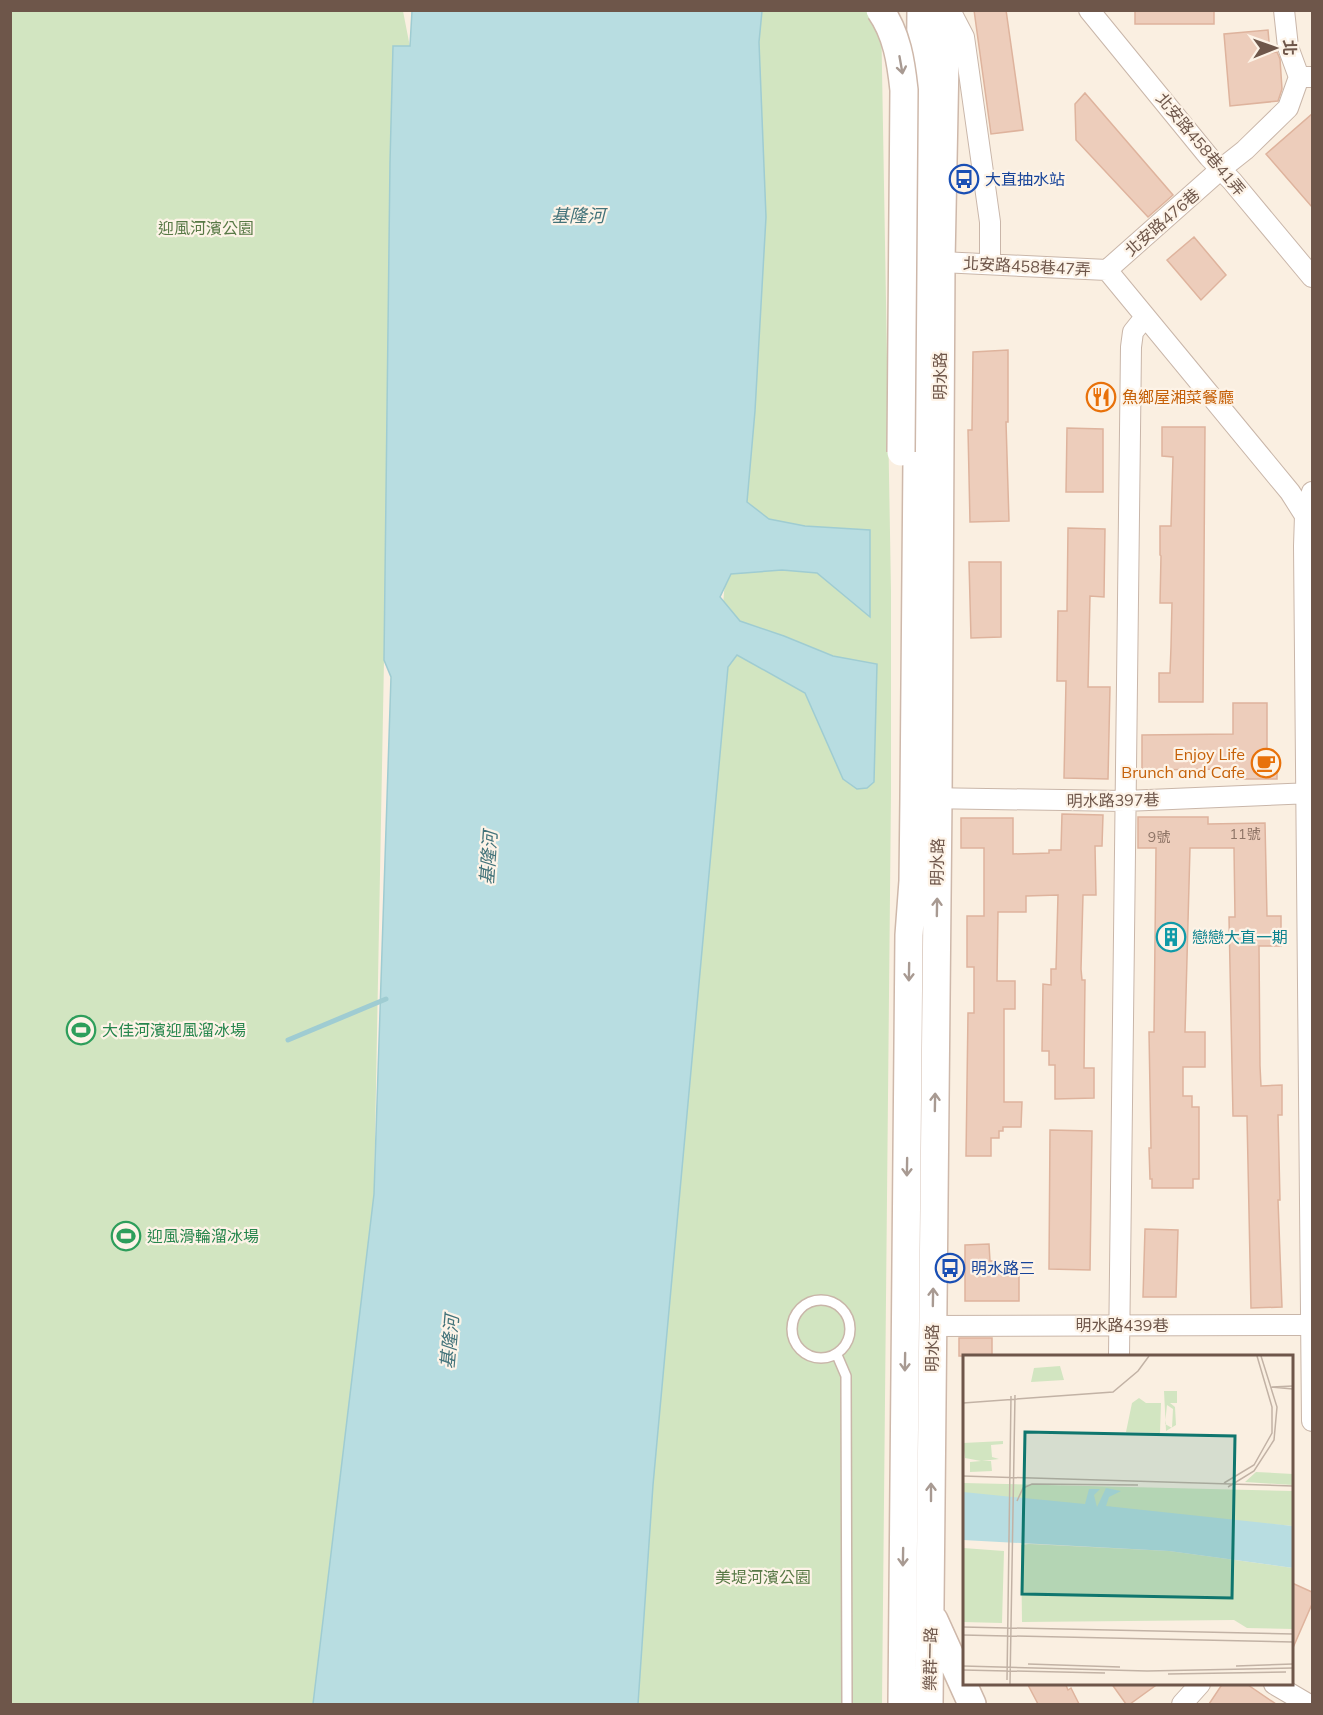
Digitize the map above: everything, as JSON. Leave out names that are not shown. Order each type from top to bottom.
[{"type":"main road","points":[[880,10],[895,40],[904,90],[901,873],[909,935]]},
{"type":"main road","name":"明水路","points":[[921,10],[932,1326],[931,1613],[963,1684]]},
{"type":"main road","name":"明水路","points":[[922,1704],[902,1664],[909,935],[913,881],[926,798],[948,10]]},
{"type":"main road","name":"樂群一路","points":[[929,1704],[931,1613]]},
{"type":"main road","name":"樂群一路","points":[[902,1664],[902,1704]]},
{"type":"main road","name":"明水路","points":[[963,1685],[972,1704]]},
{"type":"street","points":[[948,10],[964,37],[990,222],[990,264]]},
{"type":"street","name":"北安路458巷41弄","points":[[1089,10],[1312,277]]},
{"type":"street","points":[[1284,10],[1288,47],[1306,77]]},
{"type":"street","name":"北安路476巷","points":[[1107,270],[1245,150],[1288,108],[1306,77]]},
{"type":"street","name":"北安路458巷47弄","points":[[941,262],[1107,270],[1290,492],[1309,521]]},
{"type":"street","points":[[1119,1355],[1131,347],[1133,332],[1145,317]]},
{"type":"street","points":[[1312,492],[1309,521],[1312,1413]]},
{"type":"street","name":"明水路397巷","points":[[926,798],[1125,801],[1309,793]]},
{"type":"street","name":"明水路439巷","points":[[932,1326],[1312,1325]]},
{"type":"street","points":[[1182,1704],[1198,1685]]},
{"type":"street","points":[[1277,1685],[1308,1704]]},
{"type":"lane","points":[[829,1301],[844,1311],[849,1320],[849,1339],[837,1354],[827,1358],[817,1358],[808,1355],[794,1341],[793,1322],[803,1306],[811,1302],[829,1301]]},
{"type":"lane","points":[[837,1354],[846,1376],[847,1704]]},
{"type":"green space","name":"迎風河濱公園","points":[[11,11],[403,11],[410,47],[384,660],[374,1194],[313,1704],[11,1704]]},
{"type":"green space","name":"美堤河濱公園","points":[[751,11],[881,11],[891,591],[882,1704],[632,1704],[735,460]]},
{"type":"water","name":"基隆河","points":[[412,11],[762,11],[759,42],[766,217],[755,411],[747,502],[769,519],[805,526],[870,530],[870,617],[817,573],[782,570],[731,574],[720,597],[740,621],[833,656],[877,664],[874,782],[867,788],[857,789],[843,779],[805,693],[737,655],[728,667],[653,1485],[638,1704],[313,1704],[374,1194],[391,677],[384,660],[393,46],[410,46]]},
{"type":"building","points":[[974,10],[1006,10],[1023,130],[991,134]]},
{"type":"building","points":[[1135,10],[1214,10],[1214,24],[1135,24]]},
{"type":"building","points":[[1268,30],[1270,53],[1277,52],[1280,59],[1282,89],[1278,101],[1230,106],[1224,34]]},
{"type":"building","points":[[1085,93],[1173,195],[1148,217],[1076,140],[1075,104]]},
{"type":"building","points":[[1312,114],[1312,207],[1266,154]]},
{"type":"building","points":[[1194,237],[1226,275],[1201,300],[1167,260]]},
{"type":"building","points":[[1008,350],[1008,422],[1006,422],[1009,521],[970,522],[968,430],[972,430],[973,352]]},
{"type":"building","points":[[1162,427],[1205,427],[1203,702],[1159,702],[1159,673],[1170,673],[1172,603],[1160,603],[1160,526],[1171,526],[1173,457],[1162,456]]},
{"type":"building","points":[[1067,428],[1103,429],[1103,492],[1066,492]]},
{"type":"building","points":[[1068,528],[1105,529],[1104,597],[1090,596],[1088,687],[1110,687],[1108,779],[1064,778],[1066,681],[1057,681],[1058,611],[1067,611]]},
{"type":"building","points":[[969,562],[1001,562],[1001,637],[971,638]]},
{"type":"building","points":[[1233,703],[1267,703],[1267,756],[1277,756],[1277,779],[1232,779],[1232,769],[1142,770],[1142,735],[1233,734]]},
{"type":"building","points":[[1062,814],[1103,815],[1102,846],[1095,846],[1096,895],[1083,895],[1081,969],[1082,980],[1085,980],[1084,1068],[1094,1068],[1094,1098],[1055,1099],[1055,1065],[1049,1065],[1049,1051],[1042,1051],[1043,984],[1051,985],[1051,969],[1056,969],[1058,895],[1026,896],[1026,912],[998,912],[997,981],[1015,981],[1015,1009],[1004,1009],[1004,1102],[1022,1102],[1021,1127],[1003,1127],[1003,1131],[999,1131],[999,1138],[991,1138],[991,1156],[966,1156],[968,1013],[974,1013],[974,967],[967,967],[967,916],[984,916],[984,848],[961,848],[961,818],[1013,818],[1013,854],[1049,853],[1049,850],[1061,850]]},
{"type":"building","points":[[1138,817],[1208,817],[1208,824],[1265,823],[1267,916],[1281,916],[1281,946],[1259,946],[1260,1066],[1261,1086],[1282,1085],[1282,1115],[1278,1115],[1280,1200],[1278,1200],[1282,1307],[1251,1308],[1247,1116],[1233,1116],[1229,917],[1235,917],[1234,848],[1190,848],[1185,1032],[1205,1032],[1205,1067],[1183,1067],[1183,1096],[1192,1096],[1192,1107],[1199,1107],[1199,1179],[1193,1179],[1193,1188],[1152,1188],[1149,1148],[1151,1148],[1149,1032],[1154,1032],[1156,848],[1138,848]]},
{"type":"building","points":[[1050,1130],[1092,1131],[1090,1270],[1049,1269]]},
{"type":"building","points":[[1145,1229],[1178,1230],[1176,1297],[1143,1297]]},
{"type":"building","points":[[989,1244],[990,1261],[997,1261],[997,1269],[1019,1271],[1019,1301],[965,1301],[965,1245]]},
{"type":"building","points":[[959,1338],[992,1338],[992,1355],[959,1356]]},
{"type":"building","points":[[1293,1583],[1312,1592],[1312,1604],[1293,1648]]},
{"type":"building","points":[[1028,1685],[1066,1685],[1068,1690],[1071,1688],[1079,1704],[1038,1704]]},
{"type":"building","points":[[1112,1685],[1156,1685],[1130,1704],[1126,1704]]},
{"type":"building","points":[[1222,1685],[1248,1685],[1276,1704],[1209,1704]]},
{"type":"waterway","points":[[288,1040],[386,999]]},
{"type":"place","name":"大直抽水站","points":[[964,179]]},
{"type":"place","name":"魚鄉屋湘菜餐廳","points":[[1101,397]]},
{"type":"place","name":"Enjoy Life Brunch and Cafe","points":[[1266,763]]},
{"type":"place","name":"戀戀大直一期","points":[[1171,937]]},
{"type":"place","name":"大佳河濱迎風溜冰場","points":[[81,1030]]},
{"type":"place","name":"迎風滑輪溜冰場","points":[[126,1236]]},
{"type":"place","name":"明水路三","points":[[950,1268]]}]
